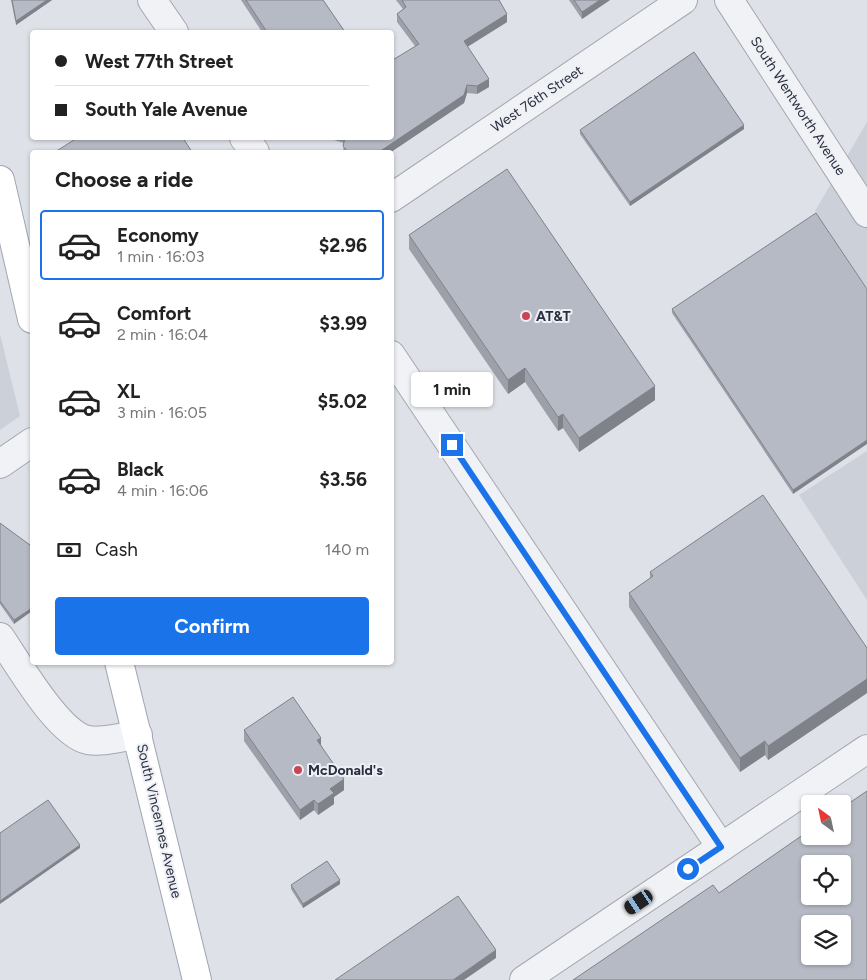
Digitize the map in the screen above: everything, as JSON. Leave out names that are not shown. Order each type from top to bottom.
[{"type":"main road","points":[[0,180],[30,310]]},
{"type":"main road","name":"South Vincennes Avenue","points":[[120,665],[197,980]]},
{"type":"street","points":[[152,0],[173,30]]},
{"type":"street","name":"West 76th Street","points":[[394,196],[683,0]]},
{"type":"street","name":"South Wentworth Avenue","points":[[729,0],[867,213]]},
{"type":"street","points":[[394,360],[721,847]]},
{"type":"street","points":[[0,464],[30,443]]},
{"type":"street","points":[[0,637],[61,724],[75,735],[89,740],[138,735]]},
{"type":"street","points":[[524,980],[867,748]]},
{"type":"shaded area","points":[[867,122],[867,288],[815,211]]},
{"type":"shaded area","points":[[0,334],[20,416],[0,430]]},
{"type":"shaded area","points":[[867,451],[867,600],[799,495]]},
{"type":"building","points":[[12,0],[47,0],[16,21]]},
{"type":"building","points":[[246,0],[323,0],[344,30],[266,30]]},
{"type":"building","points":[[402,0],[499,0],[507,14],[464,41],[489,79],[477,86],[467,85],[464,95],[382,150],[346,150],[343,146],[344,140],[394,140],[394,59],[419,44],[397,14],[406,7]]},
{"type":"building","points":[[574,0],[600,0],[582,12]]},
{"type":"building","points":[[694,52],[744,125],[630,202],[580,130]]},
{"type":"building","points":[[74,140],[184,140],[191,150],[58,150]]},
{"type":"building","name":"AT&T","points":[[507,169],[655,386],[579,438],[563,414],[558,417],[525,368],[508,380],[409,235]]},
{"type":"building","points":[[816,213],[867,289],[867,440],[793,490],[672,309]]},
{"type":"building","points":[[763,495],[867,648],[867,679],[768,746],[765,741],[740,758],[629,593],[653,576],[650,572]]},
{"type":"building","points":[[0,523],[30,545],[30,609],[14,620],[0,601]]},
{"type":"building","name":"McDonald's","points":[[293,697],[321,738],[317,740],[344,779],[330,789],[334,793],[318,804],[314,800],[300,810],[244,730]]},
{"type":"building","points":[[867,791],[867,980],[573,980],[713,885],[719,893],[801,836],[801,845],[851,845],[851,802]]},
{"type":"building","points":[[48,800],[80,845],[0,901],[0,833]]},
{"type":"building","points":[[327,861],[340,880],[303,904],[291,885]]},
{"type":"building","points":[[458,896],[496,950],[453,980],[335,980]]},
{"type":"place","name":"AT&T","points":[[526,316]]},
{"type":"place","name":"McDonald's","points":[[298,770]]},
{"type":"route","points":[[452,445],[721,847],[688,869]]}]
